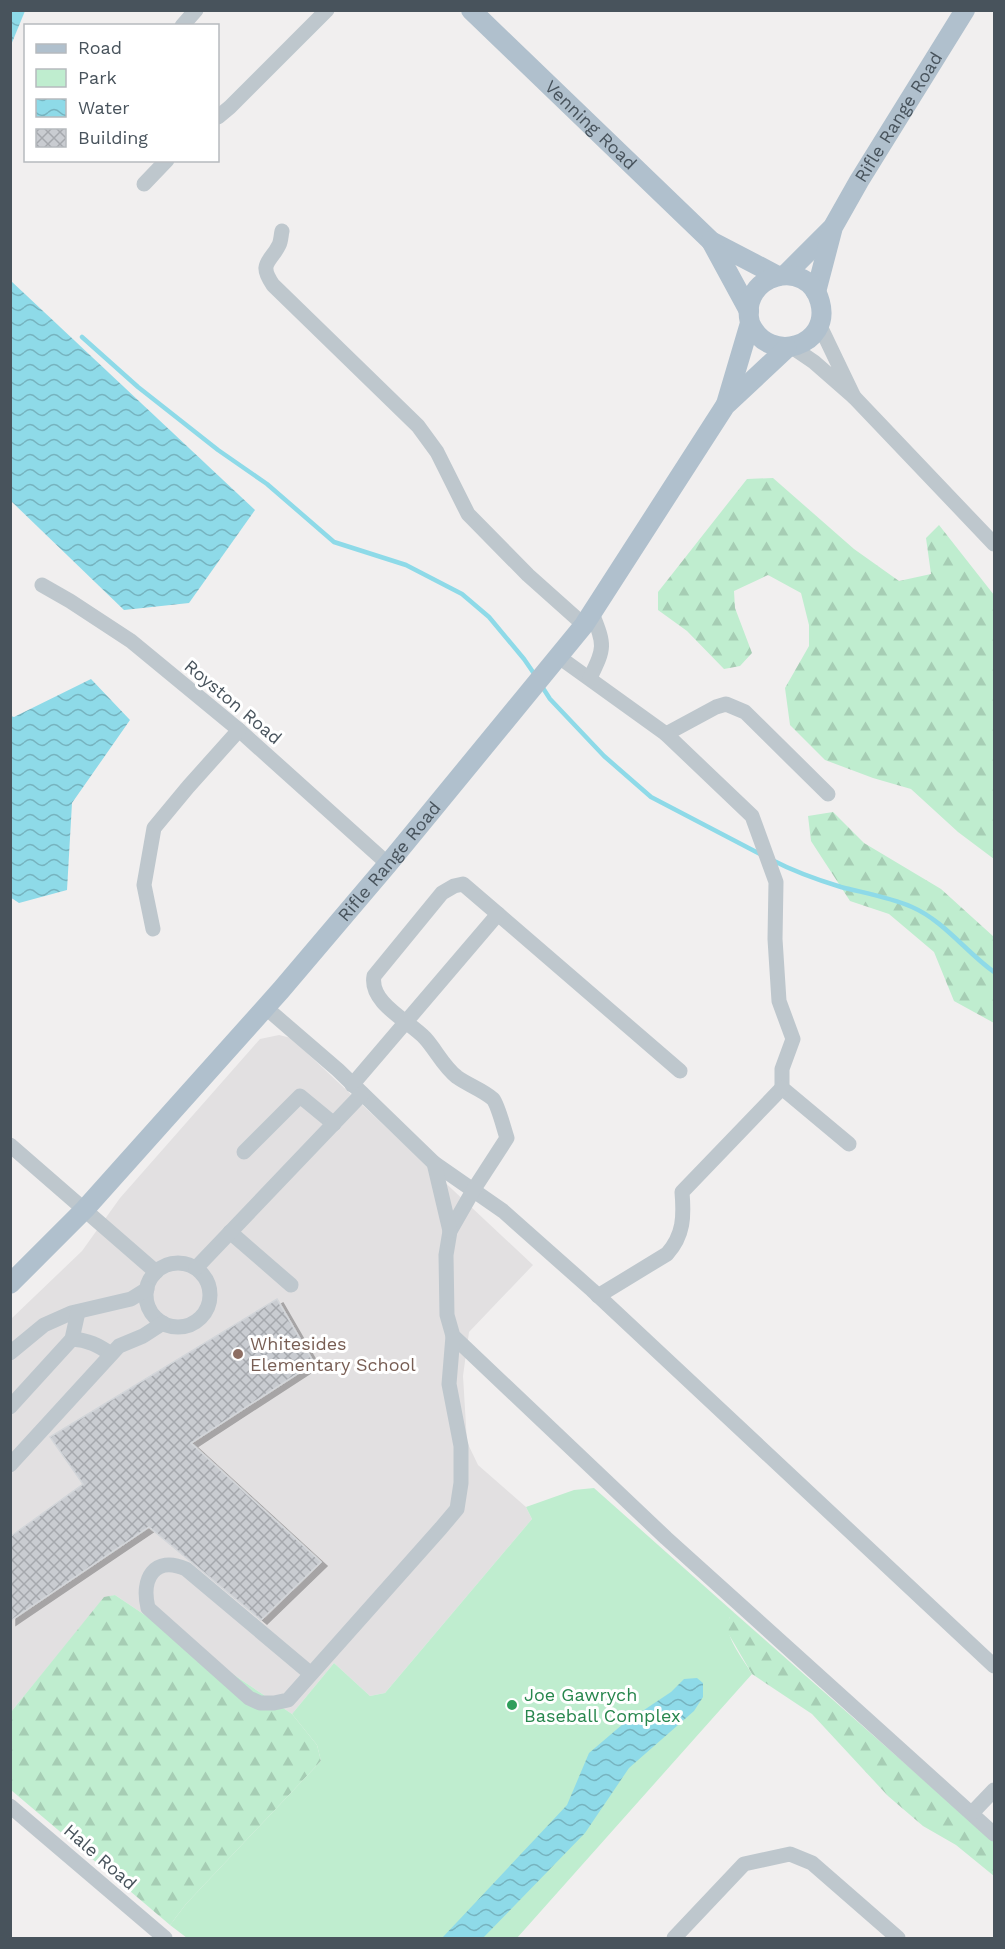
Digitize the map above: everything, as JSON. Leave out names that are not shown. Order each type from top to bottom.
[{"type":"main road","name":"Venning Road","points":[[471,10],[711,241],[782,276]]},
{"type":"main road","name":"Rifle Range Road","points":[[816,292],[833,227],[859,180],[965,10]]},
{"type":"main road","name":"Rifle Range Road","points":[[782,276],[833,227]]},
{"type":"main road","name":"Venning Road","points":[[711,241],[750,317]]},
{"type":"main road","points":[[782,276],[802,280],[816,292],[821,308],[819,324],[811,337],[802,344],[789,347],[775,346],[764,342],[756,333],[750,317],[751,299],[757,288],[767,280],[782,276]]},
{"type":"main road","name":"Rifle Range Road","points":[[725,406],[750,317]]},
{"type":"main road","name":"Rifle Range Road","points":[[10,1284],[85,1209],[265,1007],[388,864],[588,619],[725,406],[789,347]]},
{"type":"street","points":[[184,24],[196,10]]},
{"type":"street","points":[[219,116],[327,10]]},
{"type":"street","points":[[144,184],[165,162]]},
{"type":"street","points":[[282,231],[280,244],[267,262],[267,276],[273,285],[418,426],[437,452],[468,514],[528,575],[588,619],[601,635],[602,653],[590,678]]},
{"type":"street","points":[[819,324],[854,397]]},
{"type":"street","points":[[789,347],[814,362],[854,397],[994,544]]},
{"type":"street","name":"Royston Road","points":[[42,585],[131,641],[239,730],[388,864]]},
{"type":"street","points":[[559,657],[666,734],[752,816],[776,882],[775,939],[779,1001],[793,1039],[782,1069],[783,1088],[849,1144]]},
{"type":"street","points":[[666,734],[716,706],[726,704],[745,712],[828,794]]},
{"type":"street","points":[[153,929],[144,885],[154,828],[239,730]]},
{"type":"street","points":[[311,1674],[186,1569],[174,1564],[161,1565],[150,1575],[146,1584],[148,1608],[249,1698],[260,1703],[288,1700],[457,1509],[461,1484],[461,1446],[449,1384],[453,1336],[447,1315],[446,1255],[450,1231],[507,1138],[494,1100],[458,1077],[440,1060],[424,1037],[405,1023],[377,995],[373,983],[374,976],[442,893],[463,884],[681,1071]]},
{"type":"street","points":[[196,1268],[334,1124],[405,1023],[498,914]]},
{"type":"street","points":[[265,1007],[357,1089],[434,1163],[503,1210],[994,1666]]},
{"type":"street","points":[[598,1296],[667,1254],[676,1244],[684,1220],[682,1192],[783,1088]]},
{"type":"street","points":[[244,1152],[300,1096],[334,1124]]},
{"type":"street","points":[[10,1145],[156,1272]]},
{"type":"street","points":[[434,1163],[450,1231]]},
{"type":"street","points":[[230,1232],[291,1285]]},
{"type":"street","points":[[175,1263],[196,1268],[204,1276],[209,1286],[208,1307],[194,1323],[173,1326],[164,1323],[150,1309],[147,1289],[150,1280],[156,1272],[175,1263]]},
{"type":"street","points":[[10,1353],[44,1325],[78,1312],[131,1299],[147,1289]]},
{"type":"street","points":[[10,1407],[72,1339],[78,1312]]},
{"type":"street","points":[[10,1465],[119,1346],[143,1336],[164,1323]]},
{"type":"street","points":[[453,1336],[666,1538],[994,1834]]},
{"type":"street","points":[[72,1339],[87,1340],[98,1344],[111,1354]]},
{"type":"street","points":[[972,1813],[994,1790]]},
{"type":"street","name":"Hale Road","points":[[10,1806],[165,1938]]},
{"type":"street","points":[[674,1938],[744,1864],[790,1854],[812,1863],[898,1938]]},
{"type":"shaded area","name":"Whitesides Elementary School","points":[[279,1035],[291,1038],[533,1265],[469,1332],[463,1376],[467,1442],[478,1465],[526,1507],[532,1519],[385,1693],[370,1696],[334,1663],[292,1714],[115,1595],[104,1598],[11,1712],[11,1319],[82,1251],[120,1198],[260,1039]]},
{"type":"green space","points":[[773,478],[854,549],[899,581],[931,574],[926,538],[939,525],[994,595],[994,859],[958,832],[911,789],[825,760],[790,725],[785,688],[809,646],[809,625],[801,593],[768,575],[734,591],[735,608],[752,653],[740,666],[724,669],[687,631],[658,610],[658,592],[747,479]]},
{"type":"green space","points":[[833,812],[864,843],[941,889],[994,937],[994,1023],[954,1001],[934,952],[889,914],[850,901],[811,841],[808,816]]},
{"type":"green space","name":"Joe Gawrych Baseball Complex","points":[[594,1488],[739,1617],[730,1617],[729,1631],[752,1674],[517,1938],[187,1938],[170,1925],[186,1904],[321,1761],[317,1745],[292,1714],[334,1663],[370,1696],[385,1693],[532,1519],[526,1507],[574,1490]]},
{"type":"green space","points":[[115,1595],[292,1714],[317,1745],[321,1761],[186,1904],[170,1925],[11,1790],[11,1712],[104,1597]]},
{"type":"green space","points":[[730,1617],[739,1617],[994,1842],[994,1876],[956,1845],[923,1826],[888,1796],[812,1714],[752,1674],[728,1633],[726,1624]]},
{"type":"water","points":[[10,11],[25,11],[11,45]]},
{"type":"water","points":[[10,280],[255,510],[189,603],[124,610],[11,501]]},
{"type":"water","points":[[91,679],[130,720],[72,803],[67,890],[19,903],[10,897],[11,716],[14,717]]},
{"type":"water","points":[[697,1678],[703,1683],[703,1697],[694,1711],[629,1768],[585,1833],[483,1938],[442,1938],[567,1805],[589,1753],[623,1724],[671,1692],[684,1679]]},
{"type":"building","points":[[277,1299],[314,1363],[191,1443],[321,1562],[261,1620],[149,1527],[10,1621],[10,1537],[83,1484],[50,1437]]},
{"type":"waterway","points":[[82,337],[138,387],[218,450],[267,484],[334,542],[406,565],[462,594],[489,617],[535,675]]},
{"type":"waterway","points":[[541,685],[550,699],[604,756],[651,797],[762,855]]},
{"type":"waterway","points":[[772,860],[797,872],[841,887],[885,898],[924,913],[945,928],[994,972]]},
{"type":"place","name":"Whitesides Elementary School","points":[[238,1354]]},
{"type":"place","name":"Joe Gawrych Baseball Complex","points":[[512,1705]]}]
